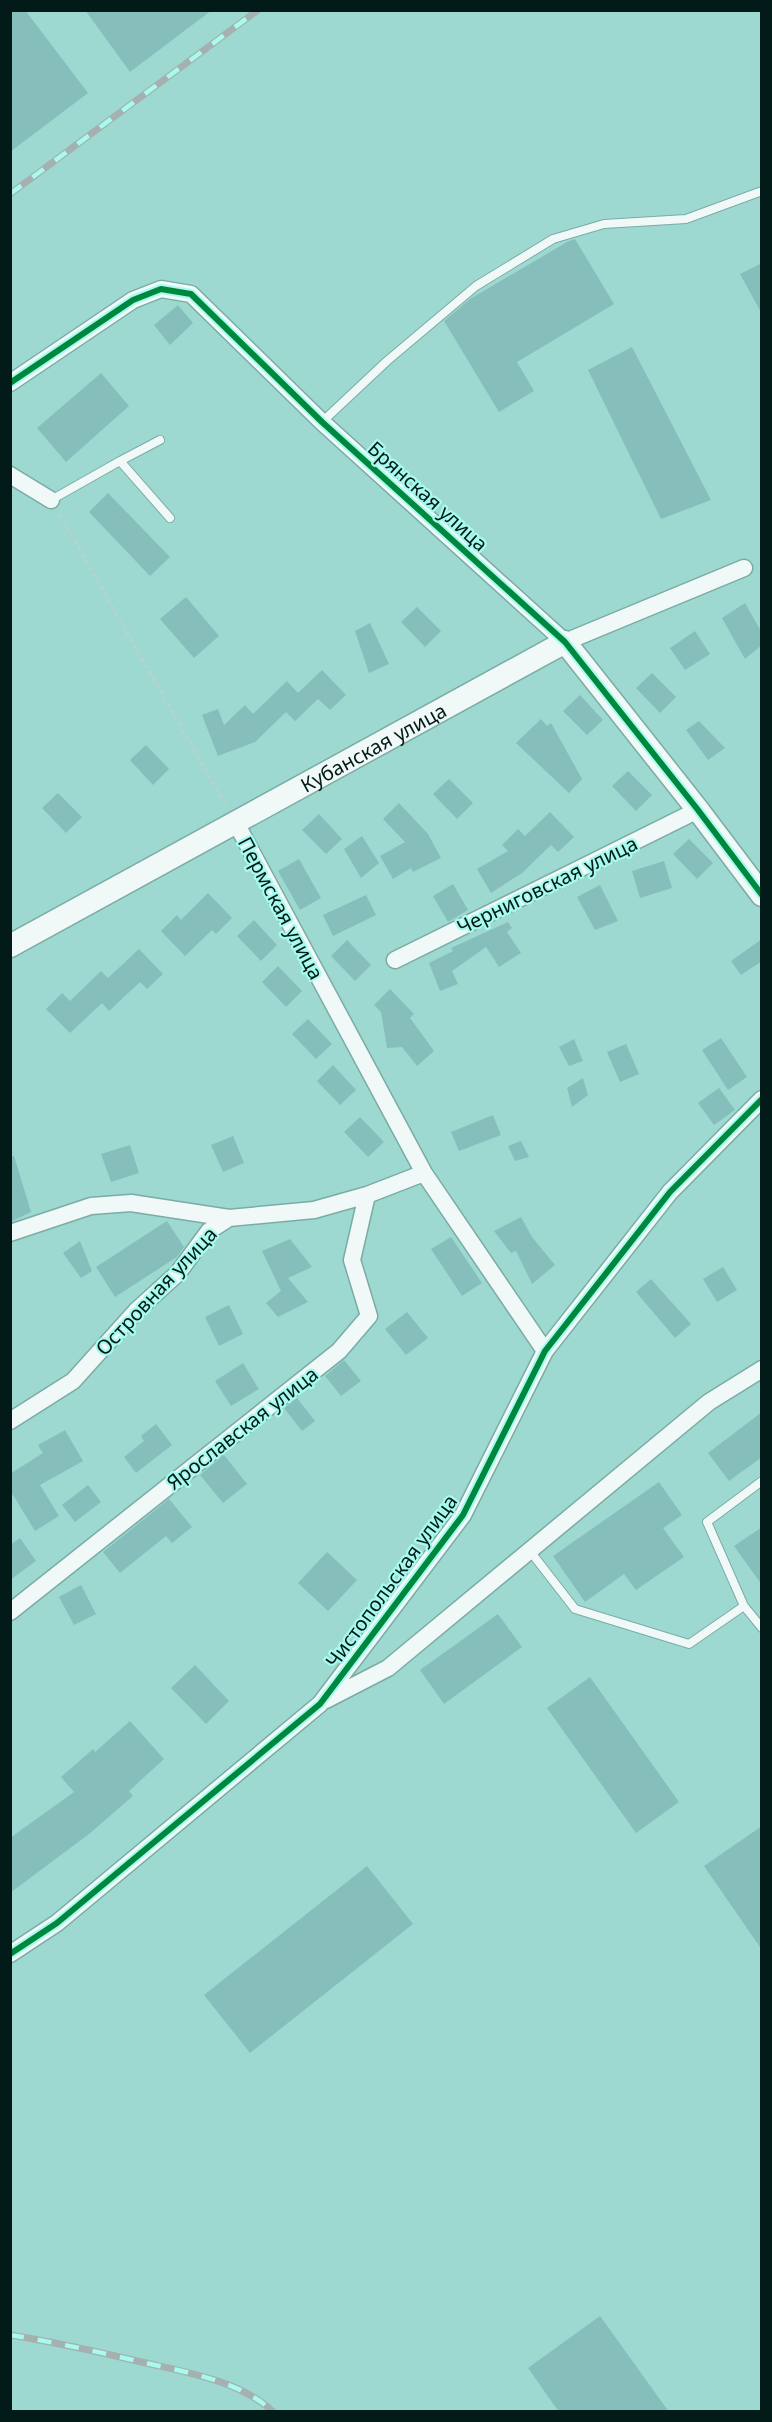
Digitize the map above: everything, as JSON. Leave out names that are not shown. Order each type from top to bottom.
[{"type":"street","name":"Брянская улица","points":[[10,383],[133,300],[161,289],[192,294],[322,422],[565,642],[762,895]]},
{"type":"street","points":[[10,475],[51,500]]},
{"type":"street","name":"Кубанская улица","points":[[10,946],[565,642],[744,568]]},
{"type":"street","name":"Черниговская улица","points":[[395,960],[698,810]]},
{"type":"street","name":"Пермская улица","points":[[236,823],[423,1173],[545,1351]]},
{"type":"street","name":"Чистопольская улица","points":[[10,1954],[57,1923],[320,1704],[463,1515],[545,1351],[670,1192],[762,1100]]},
{"type":"street","name":"Островная улица","points":[[10,1421],[73,1381],[136,1311],[178,1273],[209,1231],[229,1218],[314,1210],[367,1195],[423,1173]]},
{"type":"street","name":"Ярославская улица","points":[[10,1611],[339,1351],[369,1316],[352,1260],[367,1195]]},
{"type":"street","points":[[10,1233],[91,1206],[131,1203],[229,1218]]},
{"type":"street","points":[[320,1704],[388,1668],[709,1402],[762,1369]]},
{"type":"lane","points":[[322,422],[387,361],[476,286],[553,239],[604,224],[686,219],[762,191]]},
{"type":"lane","points":[[51,500],[159,440]]},
{"type":"lane","points":[[120,461],[170,518]]},
{"type":"lane","points":[[762,1481],[706,1522],[744,1606],[762,1628]]},
{"type":"lane","points":[[530,1551],[575,1609],[689,1644],[744,1606]]},
{"type":"building","points":[[10,10],[25,10],[88,93],[10,152]]},
{"type":"building","points":[[85,10],[212,10],[130,72]]},
{"type":"building","points":[[575,239],[614,304],[517,362],[534,391],[499,412],[444,321],[470,299]]},
{"type":"building","points":[[762,263],[762,314],[740,274]]},
{"type":"building","points":[[178,305],[193,323],[170,345],[154,325]]},
{"type":"building","points":[[632,347],[711,500],[661,519],[588,370]]},
{"type":"building","points":[[101,373],[129,406],[66,462],[37,428]]},
{"type":"building","points":[[108,493],[170,557],[150,576],[89,512]]},
{"type":"building","points":[[186,597],[219,636],[194,658],[160,619]]},
{"type":"building","points":[[745,603],[762,633],[762,645],[745,659],[722,618]]},
{"type":"building","points":[[417,607],[441,631],[425,647],[401,622]]},
{"type":"building","points":[[370,623],[389,664],[369,673],[355,631]]},
{"type":"building","points":[[695,631],[710,654],[685,670],[670,648]]},
{"type":"building","points":[[322,670],[346,695],[330,710],[318,699],[295,721],[286,712],[255,742],[218,756],[202,715],[218,709],[224,725],[245,705],[253,714],[287,681],[298,693]]},
{"type":"building","points":[[652,673],[676,697],[660,713],[636,688]]},
{"type":"building","points":[[580,695],[603,720],[587,735],[563,711]]},
{"type":"building","points":[[541,719],[547,726],[551,723],[582,779],[569,793],[516,743]]},
{"type":"building","points":[[699,721],[725,748],[708,760],[686,730]]},
{"type":"building","points":[[146,745],[169,769],[153,785],[130,760]]},
{"type":"building","points":[[628,771],[652,795],[636,811],[612,786]]},
{"type":"building","points":[[449,779],[473,803],[457,819],[433,794]]},
{"type":"building","points":[[58,793],[82,817],[66,833],[42,808]]},
{"type":"building","points":[[399,803],[428,834],[441,858],[413,872],[411,868],[393,879],[380,856],[405,842],[383,819]]},
{"type":"building","points":[[550,812],[574,837],[558,852],[551,845],[522,873],[491,893],[477,869],[508,851],[502,845],[518,829],[525,836]]},
{"type":"building","points":[[319,814],[342,839],[326,854],[302,830]]},
{"type":"building","points":[[362,836],[379,863],[361,878],[344,849]]},
{"type":"building","points":[[689,839],[713,863],[697,879],[673,854]]},
{"type":"building","points":[[299,859],[321,898],[300,910],[278,871]]},
{"type":"building","points":[[664,861],[672,888],[640,898],[632,871]]},
{"type":"building","points":[[453,884],[468,910],[448,922],[433,896]]},
{"type":"building","points":[[600,885],[618,921],[595,930],[577,897]]},
{"type":"building","points":[[208,893],[232,918],[216,934],[212,930],[185,956],[161,931],[177,915],[181,920]]},
{"type":"building","points":[[366,895],[376,915],[333,936],[323,915]]},
{"type":"building","points":[[254,920],[277,945],[261,961],[237,936]]},
{"type":"building","points":[[508,922],[512,928],[507,932],[521,953],[499,967],[486,947],[452,971],[458,984],[440,991],[429,963],[453,951],[451,948]]},
{"type":"building","points":[[762,939],[762,961],[741,975],[731,961]]},
{"type":"building","points":[[347,940],[371,965],[355,981],[331,956]]},
{"type":"building","points":[[139,949],[163,974],[147,989],[140,982],[109,1011],[102,1003],[70,1033],[46,1009],[62,993],[70,1001],[101,971],[108,978]]},
{"type":"building","points":[[278,966],[302,991],[286,1007],[262,982]]},
{"type":"building","points":[[390,989],[414,1014],[410,1018],[434,1051],[417,1066],[402,1047],[387,1048],[381,1012],[374,1005]]},
{"type":"building","points":[[308,1019],[332,1044],[316,1059],[292,1034]]},
{"type":"building","points":[[721,1038],[747,1077],[728,1090],[702,1050]]},
{"type":"building","points":[[574,1039],[583,1061],[569,1066],[559,1047]]},
{"type":"building","points":[[626,1044],[639,1074],[620,1082],[607,1052]]},
{"type":"building","points":[[333,1065],[356,1090],[340,1105],[317,1081]]},
{"type":"building","points":[[583,1078],[588,1095],[572,1107],[567,1088]]},
{"type":"building","points":[[719,1088],[735,1110],[714,1125],[698,1103]]},
{"type":"building","points":[[493,1115],[501,1135],[459,1151],[451,1132]]},
{"type":"building","points":[[360,1117],[384,1142],[368,1157],[344,1132]]},
{"type":"building","points":[[233,1136],[244,1163],[223,1172],[211,1145]]},
{"type":"building","points":[[521,1141],[529,1157],[515,1161],[508,1146]]},
{"type":"building","points":[[130,1145],[139,1173],[111,1182],[101,1154]]},
{"type":"building","points":[[10,1156],[14,1156],[31,1212],[10,1222]]},
{"type":"building","points":[[521,1217],[532,1237],[555,1265],[532,1284],[516,1251],[511,1253],[494,1231]]},
{"type":"building","points":[[167,1221],[184,1247],[177,1257],[115,1297],[96,1267]]},
{"type":"building","points":[[451,1237],[482,1283],[462,1296],[431,1249]]},
{"type":"building","points":[[290,1239],[312,1267],[288,1278],[308,1302],[278,1317],[266,1303],[281,1291],[262,1251]]},
{"type":"building","points":[[80,1241],[92,1271],[81,1278],[63,1253]]},
{"type":"building","points":[[723,1267],[737,1290],[717,1302],[703,1279]]},
{"type":"building","points":[[651,1279],[691,1324],[675,1338],[636,1292]]},
{"type":"building","points":[[229,1305],[243,1334],[219,1346],[205,1317]]},
{"type":"building","points":[[407,1312],[428,1338],[406,1355],[385,1329]]},
{"type":"building","points":[[344,1360],[361,1381],[341,1396],[325,1376]]},
{"type":"building","points":[[243,1363],[259,1389],[231,1406],[215,1381]]},
{"type":"building","points":[[297,1398],[315,1421],[302,1431],[284,1408]]},
{"type":"building","points":[[762,1412],[762,1457],[729,1481],[708,1453]]},
{"type":"building","points":[[156,1424],[172,1445],[136,1473],[124,1457],[144,1441],[141,1436]]},
{"type":"building","points":[[65,1430],[83,1461],[40,1485],[59,1516],[35,1531],[10,1490],[10,1474],[43,1453],[38,1445]]},
{"type":"building","points":[[224,1455],[247,1484],[223,1503],[200,1475]]},
{"type":"building","points":[[659,1482],[682,1515],[663,1528],[684,1557],[636,1590],[624,1574],[585,1602],[553,1556]]},
{"type":"building","points":[[88,1485],[101,1502],[75,1522],[62,1505]]},
{"type":"building","points":[[169,1499],[192,1527],[172,1543],[166,1536],[120,1573],[103,1552]]},
{"type":"building","points":[[762,1527],[762,1585],[734,1546]]},
{"type":"building","points":[[20,1538],[36,1561],[10,1580],[10,1545]]},
{"type":"building","points":[[327,1552],[357,1580],[328,1611],[298,1583]]},
{"type":"building","points":[[81,1585],[96,1614],[74,1625],[59,1597]]},
{"type":"building","points":[[498,1614],[522,1647],[444,1704],[420,1670]]},
{"type":"building","points":[[195,1665],[229,1701],[206,1724],[171,1688]]},
{"type":"building","points":[[590,1677],[679,1802],[636,1833],[547,1708]]},
{"type":"building","points":[[130,1721],[164,1759],[129,1791],[133,1796],[89,1834],[10,1893],[10,1838],[74,1792],[61,1777],[93,1749],[95,1752]]},
{"type":"building","points":[[762,1826],[762,1950],[704,1866]]},
{"type":"building","points":[[367,1866],[413,1924],[250,2053],[204,1995]]},
{"type":"building","points":[[600,2316],[669,2412],[559,2412],[528,2368]]},
{"type":"railway","points":[[10,194],[258,10]]},
{"type":"railway","points":[[10,2335],[90,2350],[209,2378],[244,2392],[273,2412]]},
{"type":"cycle path","points":[[10,383],[133,300],[161,289],[191,294],[322,422],[565,642],[762,895]]},
{"type":"cycle path","points":[[10,1954],[57,1923],[320,1704],[463,1515],[545,1351],[670,1192],[762,1099]]}]
